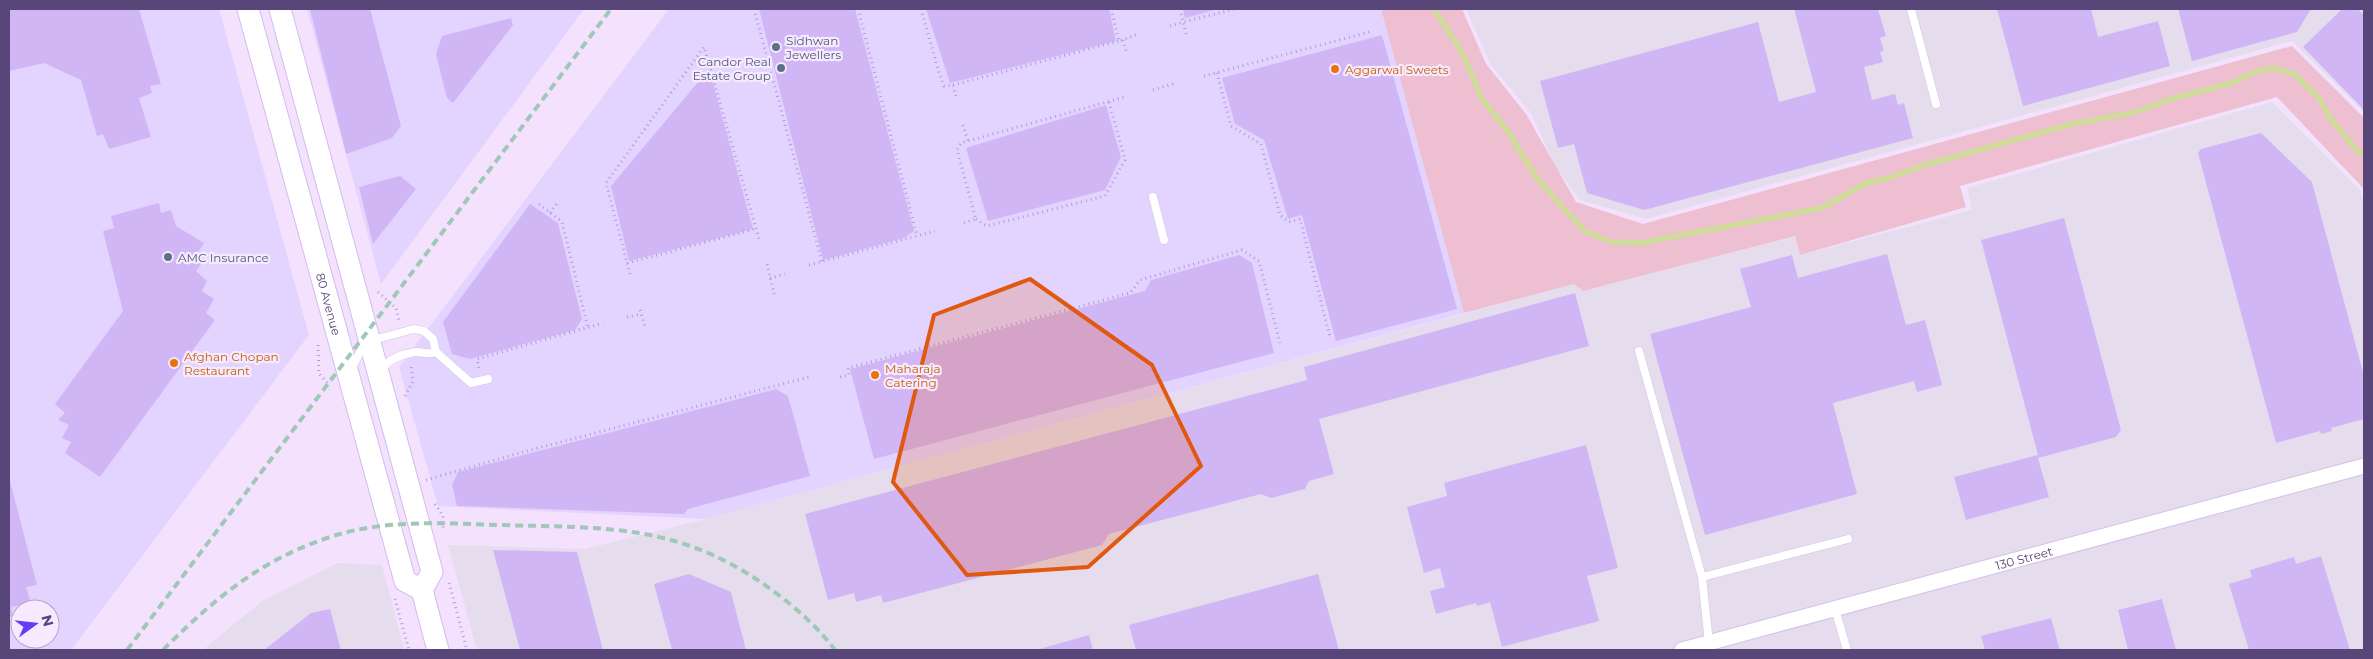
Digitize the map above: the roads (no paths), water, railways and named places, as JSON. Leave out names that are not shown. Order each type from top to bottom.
[{"type":"main road","name":"80 Avenue","points":[[248,9],[405,581],[422,590]]},
{"type":"main road","points":[[280,9],[432,572],[422,590],[438,650]]},
{"type":"main road","points":[[283,132],[296,134],[300,141],[311,180],[316,185],[329,189]]},
{"type":"street","name":"130 Street","points":[[1682,650],[2364,466]]},
{"type":"lane","points":[[1911,9],[1936,104]]},
{"type":"lane","points":[[1152,196],[1164,240]]},
{"type":"lane","points":[[348,373],[362,348],[369,341],[414,329],[424,331],[433,339],[436,352],[471,383],[488,379]]},
{"type":"lane","points":[[1639,351],[1702,577],[1709,643]]},
{"type":"lane","points":[[379,376],[388,361],[417,352],[427,355],[436,352]]},
{"type":"lane","points":[[1702,577],[1848,539]]},
{"type":"lane","points":[[1835,609],[1847,650]]},
{"type":"waterway","points":[[1434,9],[1463,54],[1482,99],[1508,132],[1536,177],[1585,231],[1611,242],[1641,243],[1822,208],[1864,184],[1892,177],[1921,166],[2072,124],[2136,112],[2171,99],[2232,83],[2255,72],[2272,68],[2294,74],[2319,98],[2330,118],[2358,152],[2364,154]]},
{"type":"railway","points":[[127,650],[611,9]]},
{"type":"railway","points":[[163,650],[200,615],[238,584],[258,570],[302,547],[348,532],[369,528],[434,523],[607,529],[640,533],[672,540],[704,551],[736,567],[769,588],[804,616],[835,650]]},
{"type":"place","name":"Sidhwan Jewellers","points":[[776,47]]},
{"type":"place","name":"Candor Real Estate Group","points":[[781,68]]},
{"type":"place","name":"Aggarwal Sweets","points":[[1335,69]]},
{"type":"place","name":"AMC Insurance","points":[[168,257]]},
{"type":"place","name":"Afghan Chopan Restaurant","points":[[174,363]]},
{"type":"place","name":"Maharaja Catering","points":[[875,375]]}]
